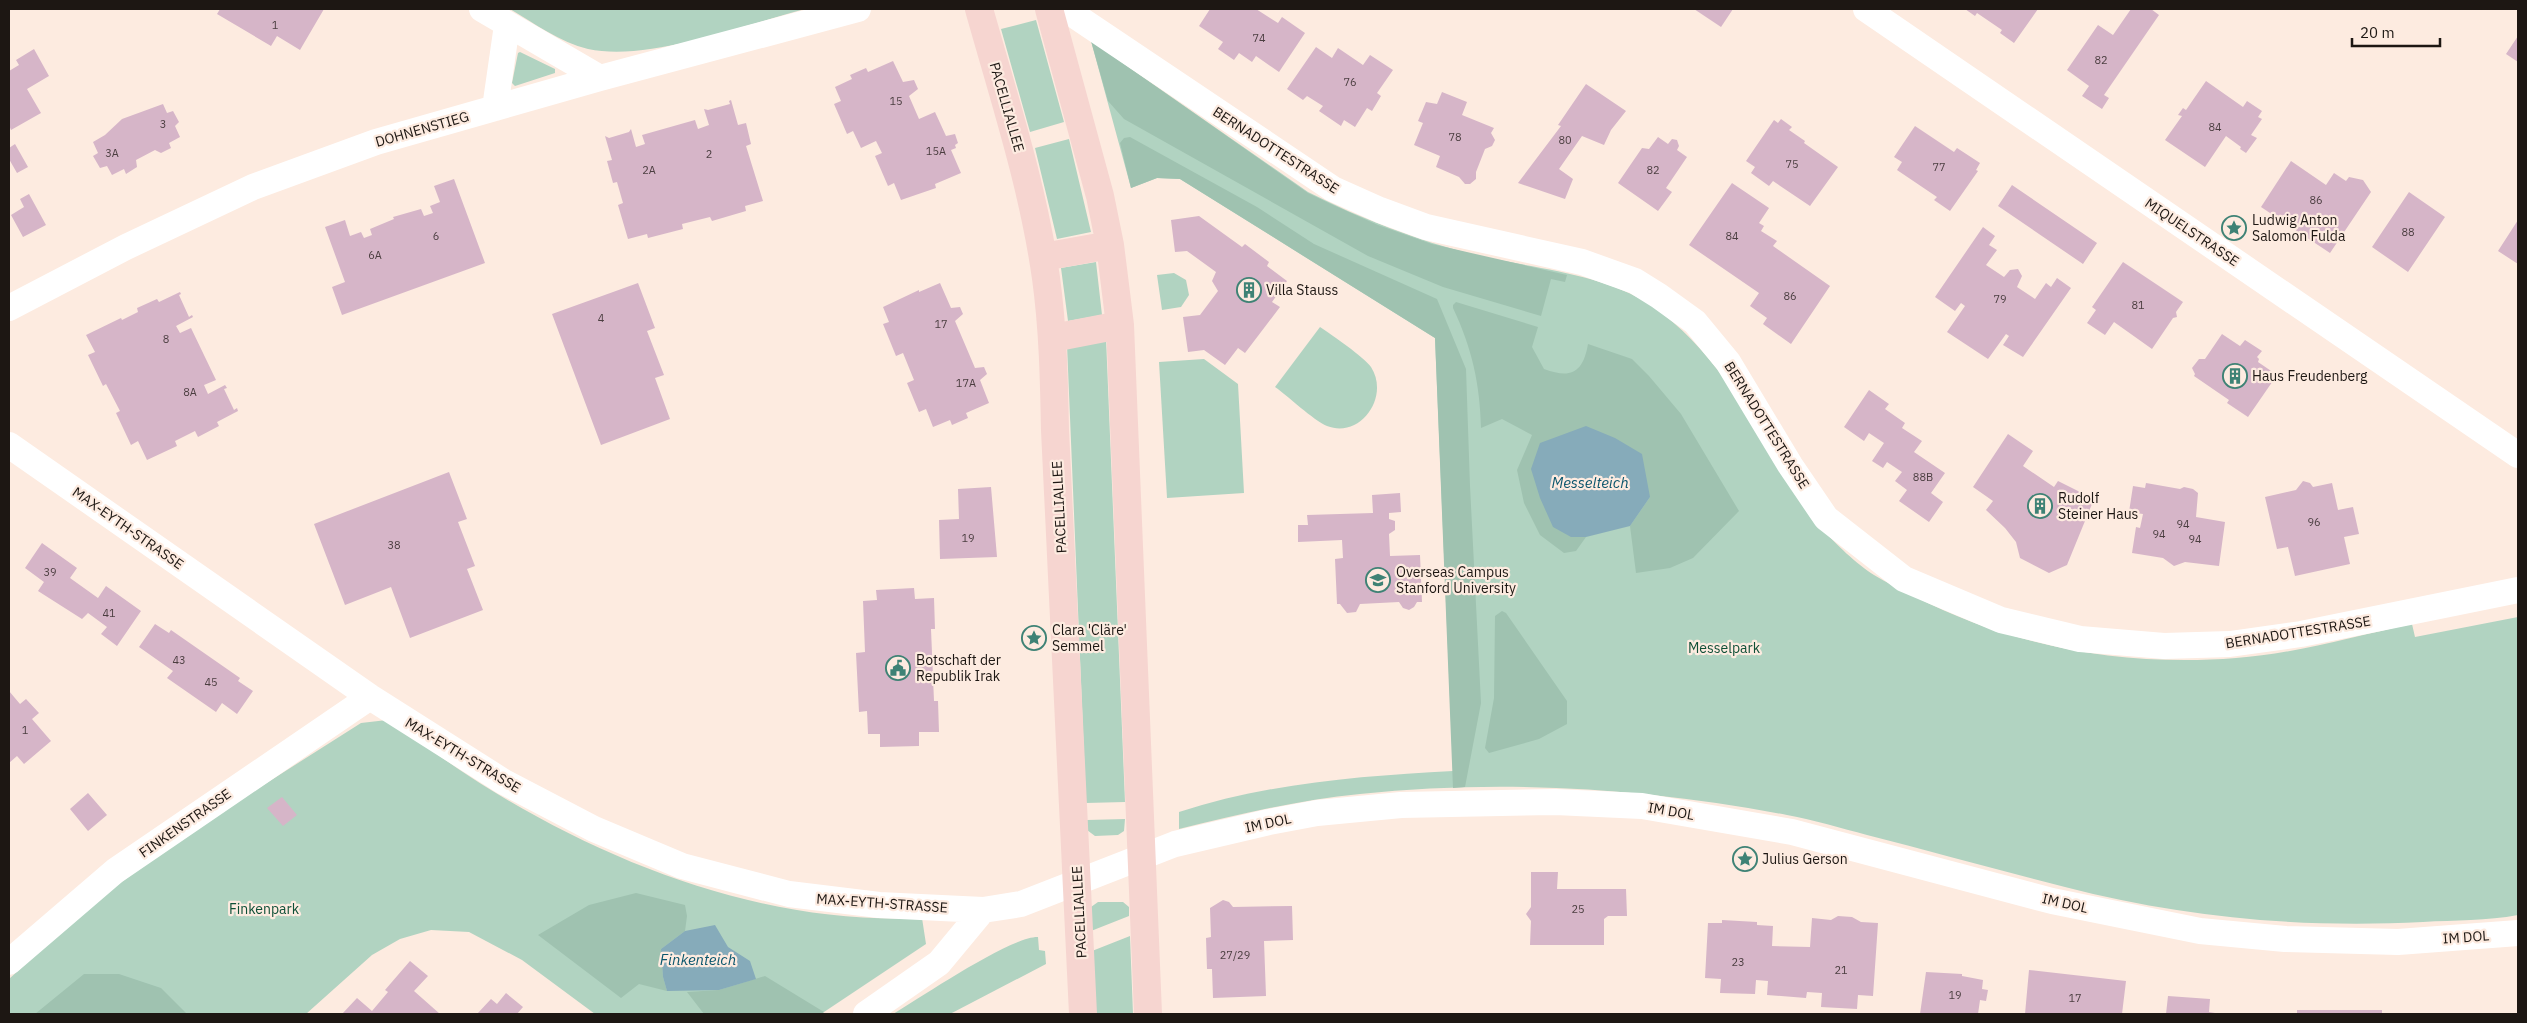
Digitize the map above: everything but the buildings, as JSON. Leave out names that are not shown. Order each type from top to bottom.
[{"type":"street","points":[[482,9],[600,78]]},
{"type":"street","name":"DOHNENSTIEG","points":[[9,308],[126,247],[253,187],[376,142],[600,78],[858,9]]},
{"type":"street","name":"PACELLIALLEE","points":[[979,9],[1024,170],[1043,258],[1053,338],[1055,430],[1083,1014]]},
{"type":"street","points":[[1049,9],[1089,148],[1110,245],[1120,325],[1148,1014]]},
{"type":"street","name":"BERNADOTTESTRASSE","points":[[1065,9],[1333,190],[1426,227],[1582,262],[1635,281],[1658,296],[1695,322],[1728,362],[1790,465],[1826,518],[1904,579],[2001,620],[2080,640],[2164,646],[2230,644],[2301,634],[2518,590]]},
{"type":"street","name":"MIQUELSTRASSE","points":[[1866,9],[2518,455]]},
{"type":"street","points":[[494,108],[508,24]]},
{"type":"street","points":[[1043,258],[1110,245]]},
{"type":"street","points":[[1053,338],[1120,325]]},
{"type":"street","name":"MAX-EYTH-STRASSE","points":[[9,445],[370,697],[504,782],[594,829],[682,866],[789,894],[879,906],[983,910]]},
{"type":"street","name":"FINKENSTRASSE","points":[[9,962],[115,871],[370,697]]},
{"type":"street","name":"IM DOL","points":[[983,910],[1021,904],[1175,844],[1268,822],[1357,809],[1401,805],[1554,802],[1642,806],[1792,832],[2052,901],[2200,931],[2285,940],[2398,942],[2518,933]]},
{"type":"street","points":[[866,1014],[940,963],[983,910]]},
{"type":"green space","points":[[510,9],[805,9],[696,40],[639,50],[612,52],[588,49],[568,42]]},
{"type":"green space","points":[[1036,20],[1064,122],[1030,132],[1001,29]]},
{"type":"green space","name":"Messelpark","points":[[1091,41],[1308,192],[1328,202],[1369,220],[1432,243],[1475,255],[1590,279],[1633,295],[1652,306],[1694,342],[1728,383],[1812,516],[1833,540],[1854,560],[1874,575],[1951,614],[1990,628],[2070,650],[2112,656],[2195,660],[2280,653],[2412,624],[2415,637],[2518,617],[2518,915],[2471,920],[2332,923],[2287,922],[2199,913],[2110,898],[1797,817],[1681,798],[1574,789],[1467,787],[1360,794],[1269,808],[1179,829],[1179,812],[1246,794],[1315,782],[1453,771],[1435,338],[1180,179],[1157,178],[1131,188]]},
{"type":"green space","points":[[1091,41],[1308,193],[1378,225],[1432,244],[1567,275],[1565,282],[1551,279],[1541,316],[1443,287],[1368,256],[1124,119],[1108,101]]},
{"type":"green space","points":[[520,52],[555,69],[555,73],[515,86],[512,83],[518,53]]},
{"type":"green space","points":[[1130,137],[1257,207],[1314,244],[1437,299],[1466,369],[1481,703],[1465,787],[1453,788],[1435,338],[1180,179],[1157,178],[1131,188],[1120,143],[1124,138]]},
{"type":"green space","points":[[1069,139],[1091,232],[1057,239],[1035,148]]},
{"type":"green space","points":[[1096,262],[1102,315],[1068,321],[1061,268]]},
{"type":"green space","points":[[1174,273],[1186,280],[1189,295],[1181,307],[1162,310],[1157,275]]},
{"type":"green space","points":[[1456,302],[1538,327],[1532,347],[1544,369],[1553,372],[1568,373],[1579,367],[1583,362],[1588,344],[1632,359],[1681,414],[1739,511],[1693,558],[1670,568],[1636,573],[1630,526],[1650,497],[1571,537],[1586,537],[1576,551],[1564,553],[1540,535],[1524,503],[1517,470],[1532,435],[1502,419],[1481,428],[1477,381],[1470,352],[1453,308]]},
{"type":"green space","points":[[1320,327],[1361,357],[1371,367],[1376,378],[1377,390],[1369,412],[1361,421],[1351,426],[1339,428],[1327,426],[1315,419],[1275,387]]},
{"type":"green space","points":[[1106,338],[1125,802],[1086,803],[1067,345]]},
{"type":"green space","points":[[1204,359],[1238,384],[1244,493],[1167,498],[1159,362]]},
{"type":"green space","points":[[1502,611],[1506,613],[1567,701],[1567,724],[1539,739],[1489,753],[1485,748],[1494,698],[1495,616]]},
{"type":"green space","name":"Finkenpark","points":[[387,720],[491,790],[591,844],[643,867],[698,886],[753,901],[809,912],[865,918],[922,918],[926,944],[821,1014],[595,1014],[522,960],[469,932],[431,930],[400,939],[372,955],[306,1014],[9,1014],[9,979],[93,903],[191,831],[361,723]]},
{"type":"green space","points":[[1125,819],[1124,831],[1118,835],[1095,836],[1087,830],[1087,820]]},
{"type":"green space","points":[[636,893],[685,905],[687,916],[685,931],[661,949],[663,977],[667,991],[639,984],[621,998],[538,935],[589,905]]},
{"type":"green space","points":[[1098,902],[1123,902],[1129,907],[1129,916],[1091,931],[1091,907]]},
{"type":"green space","points":[[1130,936],[1133,1014],[1094,1014],[1092,951]]},
{"type":"green space","points":[[1038,937],[1039,950],[1045,951],[1046,964],[950,1014],[893,1014],[987,957],[1025,939]]},
{"type":"green space","points":[[84,974],[119,974],[161,988],[187,1014],[35,1014]]},
{"type":"green space","points":[[765,976],[824,1012],[821,1014],[704,1014],[687,992],[719,990]]},
{"type":"water","name":"Messelteich","points":[[1586,426],[1615,438],[1642,454],[1650,497],[1630,526],[1586,537],[1571,537],[1553,527],[1540,498],[1531,469],[1540,443]]},
{"type":"water","name":"Finkenteich","points":[[715,925],[728,947],[750,961],[756,979],[719,990],[667,991],[663,977],[661,949],[685,931]]},
{"type":"place","name":"Ludwig Anton Salomon Fulda","points":[[2234,228]]},
{"type":"place","name":"Villa Stauss","points":[[1249,290]]},
{"type":"place","name":"Haus Freudenberg","points":[[2235,376]]},
{"type":"place","name":"Rudolf Steiner Haus","points":[[2040,506]]},
{"type":"place","name":"Overseas Campus Stanford University","points":[[1378,580]]},
{"type":"place","name":"Clara 'Cläre' Semmel","points":[[1034,638]]},
{"type":"place","name":"Botschaft der Republik Irak","points":[[898,668]]},
{"type":"place","name":"Julius Gerson","points":[[1745,859]]}]
